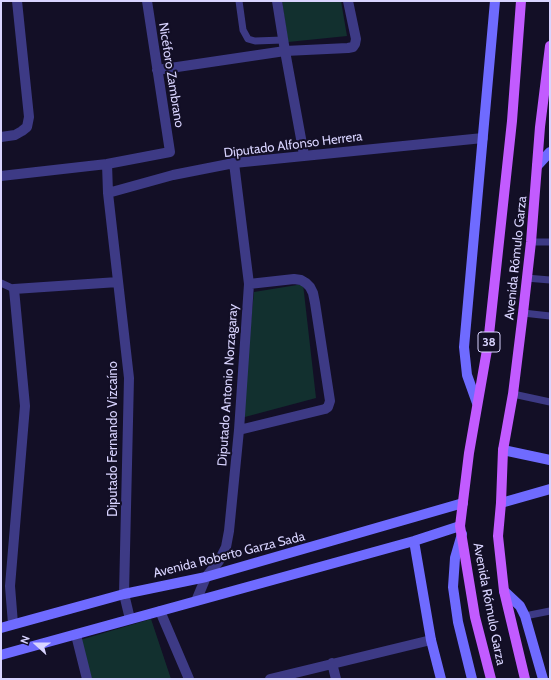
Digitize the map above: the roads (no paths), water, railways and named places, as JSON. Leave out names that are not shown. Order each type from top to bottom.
[{"type":"main road","name":"Avenida Rómulo Garza","points":[[491,679],[475,617],[461,530],[463,502],[477,403],[489,336],[512,122],[522,1]]},
{"type":"main road","name":"Avenida Rómulo Garza","points":[[524,679],[504,591],[498,536],[503,450],[513,394],[523,313],[538,166],[540,127],[550,46]]},
{"type":"street","points":[[1,137],[18,134],[26,127],[29,117],[17,1]]},
{"type":"street","name":"Nicéforo Zambrano","points":[[107,164],[170,152],[147,1]]},
{"type":"street","points":[[277,1],[304,155]]},
{"type":"street","points":[[157,70],[285,51],[348,48],[354,45],[356,39],[348,1]]},
{"type":"street","name":"Avenida Rómulo Garza","points":[[477,403],[467,375],[464,347],[495,1]]},
{"type":"street","name":"Diputado Alfonso Herrera","points":[[108,193],[173,175],[234,163],[483,138]]},
{"type":"street","points":[[538,166],[550,152]]},
{"type":"street","name":"Diputado Antonio Norzagaray","points":[[196,601],[206,577],[219,561],[226,547],[229,531],[239,430],[248,284],[234,163]]},
{"type":"street","points":[[1,176],[107,164]]},
{"type":"street","name":"Diputado Fernando Vizcaíno","points":[[107,164],[108,193],[129,378],[124,594],[130,619]]},
{"type":"street","points":[[239,430],[325,409],[328,407],[330,401],[313,293],[310,288],[306,283],[294,279],[248,284]]},
{"type":"street","points":[[13,624],[10,586],[25,406],[14,289],[118,282]]},
{"type":"street","points":[[503,450],[550,460]]},
{"type":"street","points":[[501,503],[550,489]]},
{"type":"street","name":"Avenida Roberto Garza Sada","points":[[1,628],[124,594],[206,577],[406,520],[463,502]]},
{"type":"street","points":[[1,655],[414,541],[461,530]]},
{"type":"street","name":"Avenida Rómulo Garza","points":[[461,530],[455,558],[453,587],[458,622],[472,679]]},
{"type":"street","points":[[414,541],[431,640],[441,679]]},
{"type":"street","points":[[1,578],[10,586]]},
{"type":"street","name":"Avenida Rómulo Garza","points":[[504,591],[520,606],[525,616],[543,679]]},
{"type":"street","points":[[160,611],[189,679]]},
{"type":"street","points":[[76,635],[87,679]]},
{"type":"street","points":[[270,679],[431,640]]},
{"type":"street","points":[[332,663],[336,679]]},
{"type":"lane","points":[[239,1],[243,30],[248,39],[256,41],[283,40]]},
{"type":"lane","points":[[531,242],[550,242]]},
{"type":"lane","points":[[526,278],[550,280]]},
{"type":"lane","points":[[1,284],[14,289]]},
{"type":"lane","points":[[523,313],[550,316]]},
{"type":"lane","points":[[513,394],[550,402]]},
{"type":"lane","points":[[525,616],[550,611]]}]
